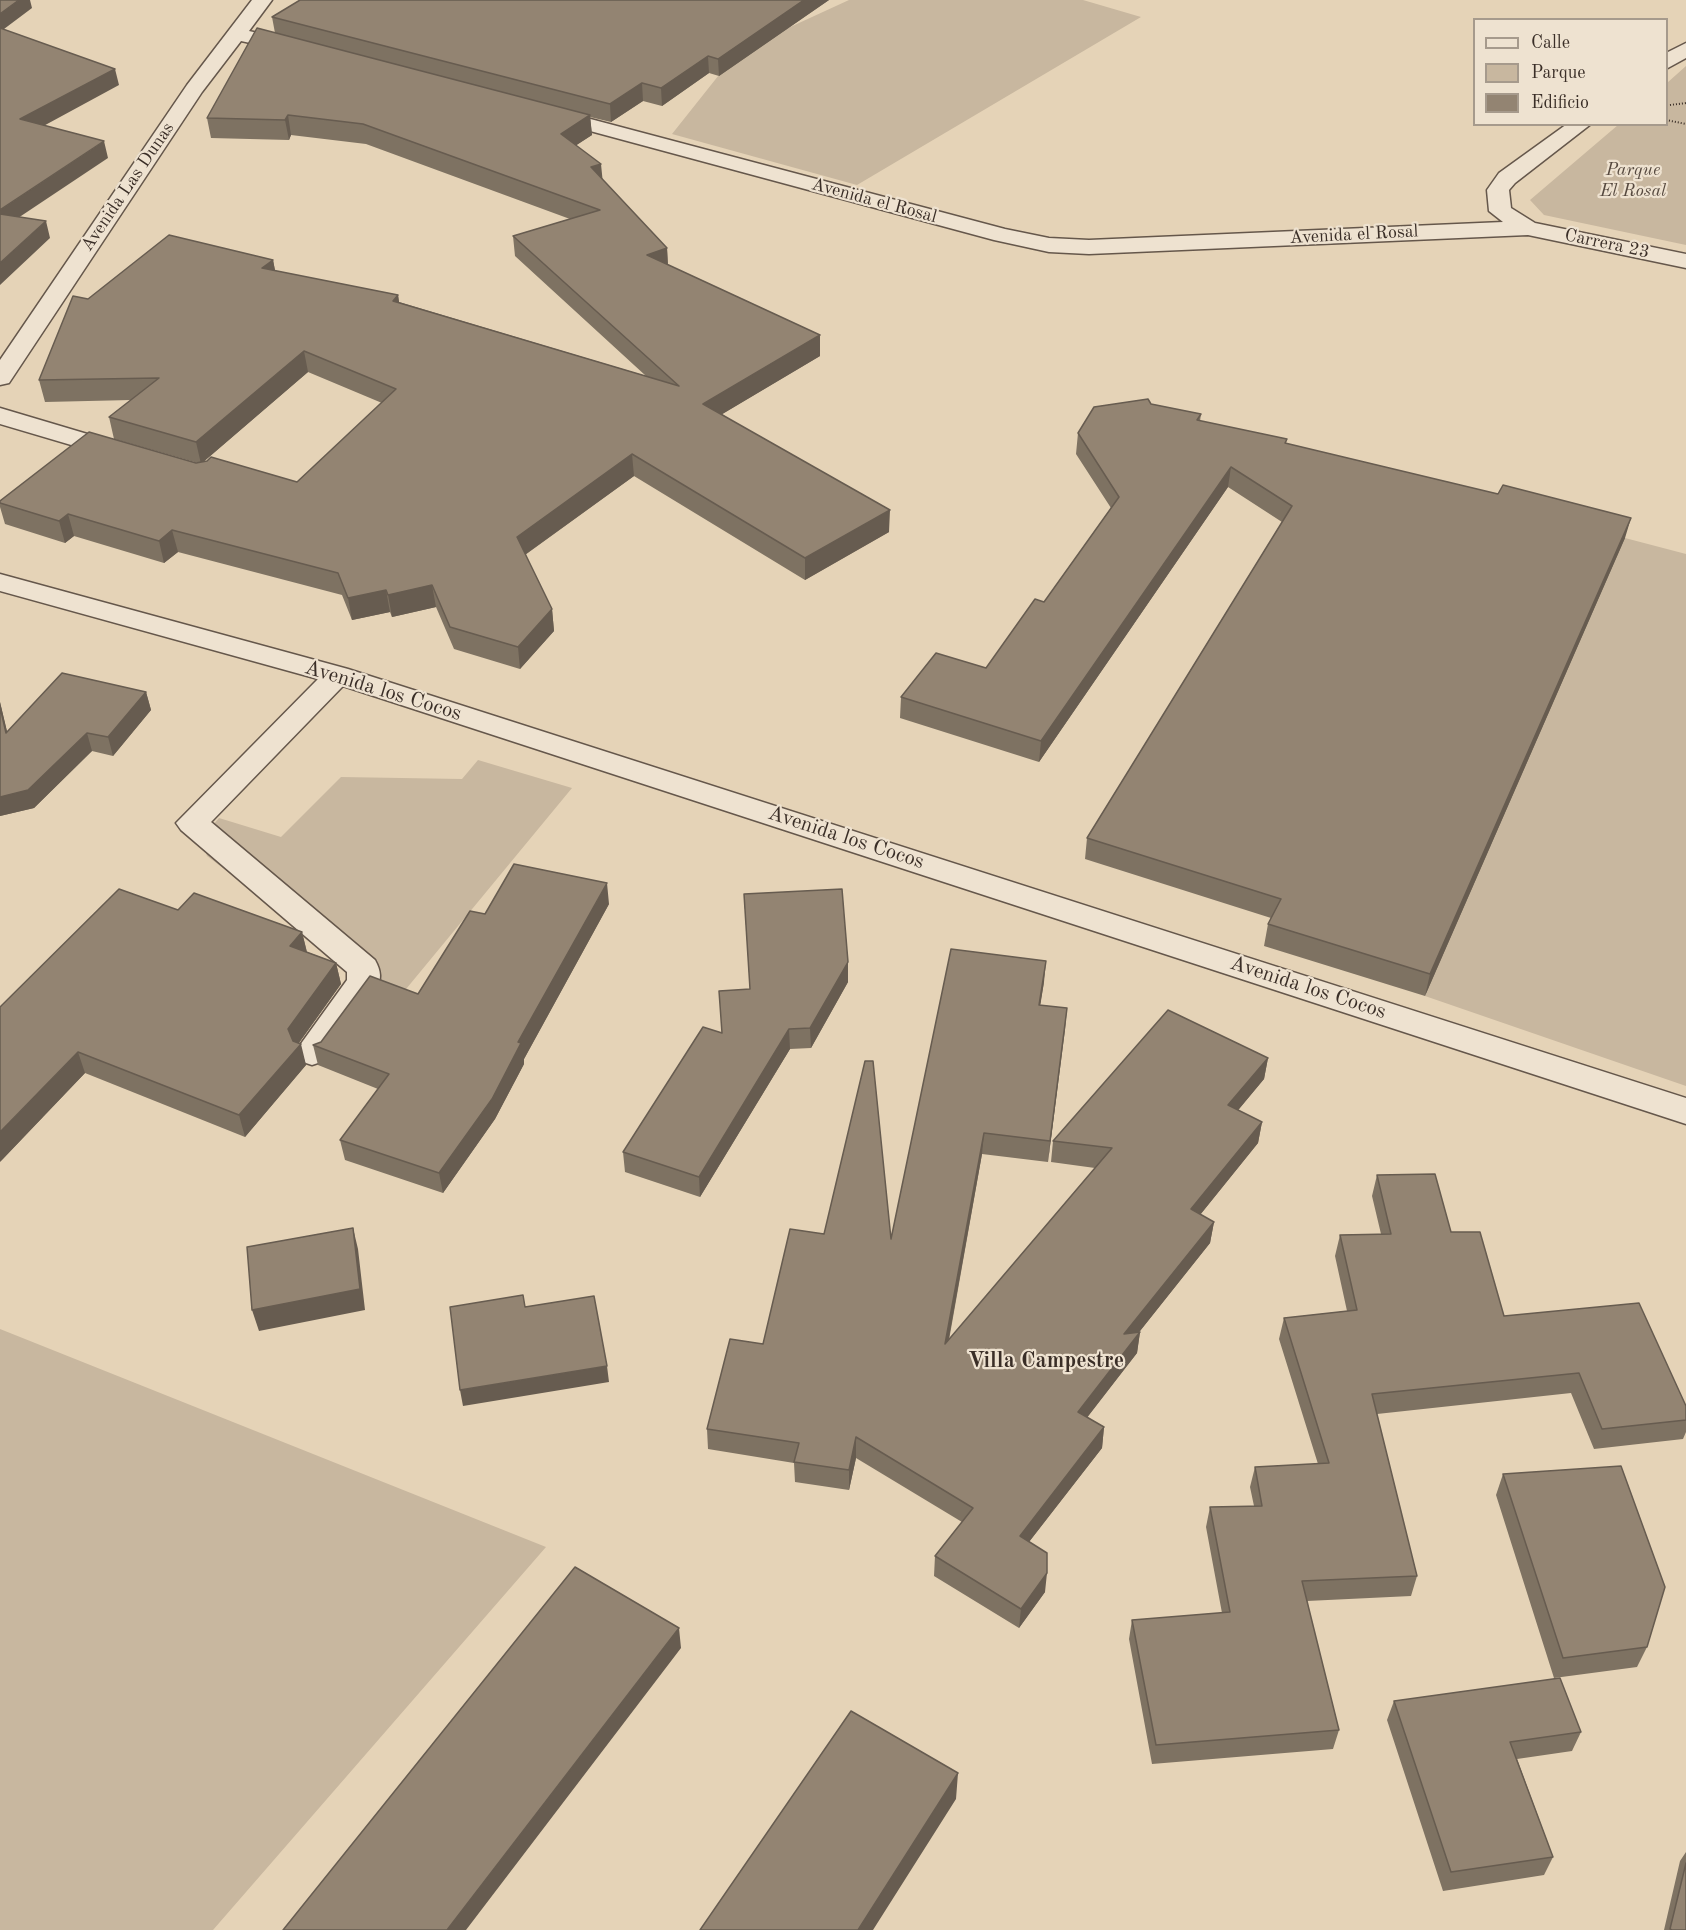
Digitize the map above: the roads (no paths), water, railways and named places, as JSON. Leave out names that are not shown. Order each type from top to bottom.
[{"type":"street","name":"Avenida Las Dunas","points":[[0,378],[153,149],[262,0]]},
{"type":"street","points":[[236,34],[315,52]]},
{"type":"street","points":[[1668,62],[1686,49]]},
{"type":"street","name":"Avenida el Rosal","points":[[529,109],[1002,235],[1049,245],[1089,247],[1528,228]]},
{"type":"street","points":[[1528,228],[1500,211],[1498,190],[1507,178],[1578,126]]},
{"type":"street","name":"Carrera 23","points":[[1528,228],[1686,261]]},
{"type":"street","points":[[0,416],[145,459]]},
{"type":"street","name":"Avenida los Cocos","points":[[0,582],[338,675],[765,811],[1686,1111]]},
{"type":"street","points":[[312,1052],[364,982],[363,968],[192,823],[338,675]]},
{"type":"district","name":"Villa Campestre","points":[[1046,1361]]},
{"type":"park label","name":"Parque El Rosal","points":[[1633,180]]}]
